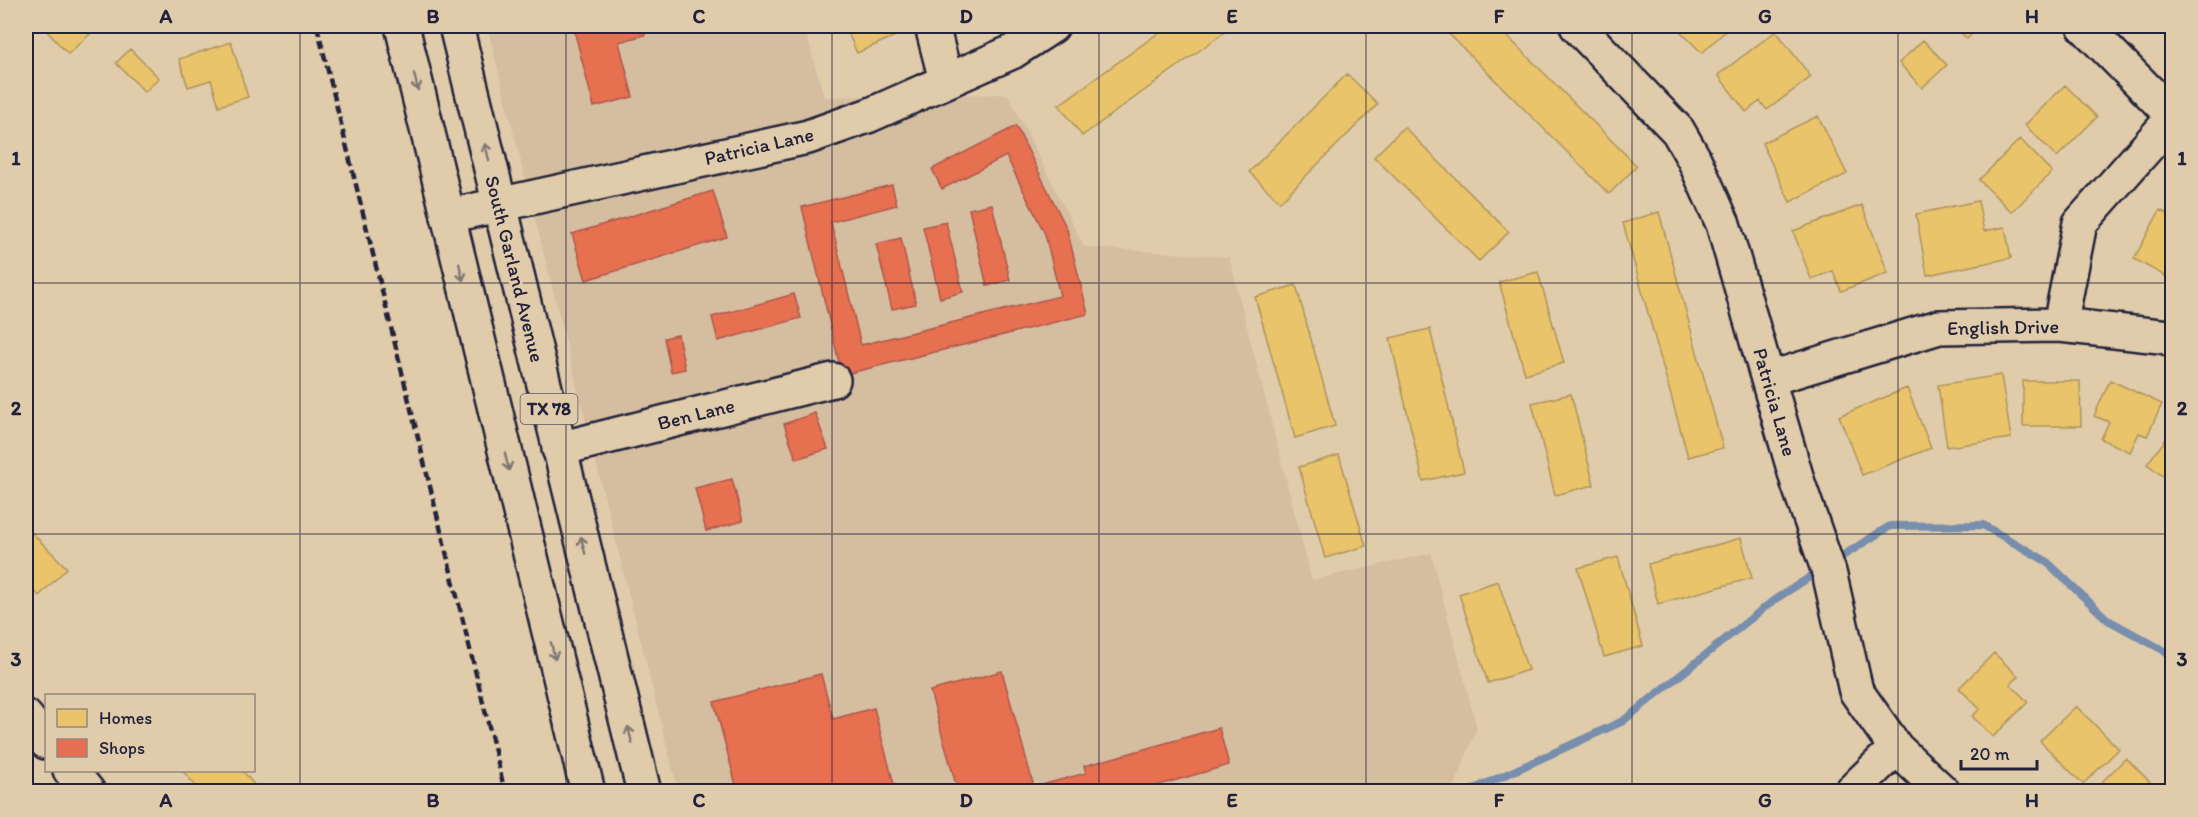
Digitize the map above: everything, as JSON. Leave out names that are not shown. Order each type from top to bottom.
[{"type":"street","name":"TX 78","points":[[402,26],[588,792]]},
{"type":"street","name":"South Garland Avenue","points":[[456,26],[644,792]]},
{"type":"street","points":[[932,26],[946,80]]},
{"type":"street","name":"Patricia Lane","points":[[448,216],[808,136],[870,115],[1011,52],[1052,26]]},
{"type":"street","name":"Patricia Lane","points":[[1577,26],[1678,131],[1694,159],[1724,224],[1798,483],[1825,561],[1856,691],[1896,748],[1943,792]]},
{"type":"street","points":[[2084,26],[2172,115]]},
{"type":"street","points":[[2060,325],[2080,223],[2172,119]]},
{"type":"street","name":"English Drive","points":[[1768,379],[1939,327],[2060,325],[2169,337],[2172,340]]},
{"type":"street","name":"Ben Lane","points":[[559,449],[833,380]]},
{"type":"street","points":[[26,717],[45,741]]},
{"type":"street","points":[[1851,792],[1896,748]]},
{"type":"street","points":[[71,772],[88,792]]},
{"type":"shaded area","points":[[487,26],[804,26],[824,97],[1008,94],[1084,247],[1229,257],[1312,580],[1431,553],[1477,728],[1453,791],[678,791]]},
{"type":"building: Homes","points":[[42,26],[99,26],[68,54]]},
{"type":"building: Homes","points":[[845,26],[891,26],[895,36],[857,53]]},
{"type":"building: Homes","points":[[1168,26],[1233,26],[1082,136],[1059,105]]},
{"type":"building: Homes","points":[[1441,26],[1497,26],[1637,166],[1609,194]]},
{"type":"building: Homes","points":[[1675,26],[1731,26],[1702,53]]},
{"type":"building: Homes","points":[[1925,26],[1938,26],[1932,32]]},
{"type":"building: Homes","points":[[1954,26],[1980,26],[1967,39]]},
{"type":"building: Homes","points":[[1776,31],[1811,77],[1767,110],[1760,101],[1746,112],[1718,75]]},
{"type":"building: Homes","points":[[1923,40],[1947,65],[1922,88],[1899,63]]},
{"type":"building: Homes","points":[[231,42],[248,97],[219,106],[211,80],[188,87],[179,59]]},
{"type":"building: Homes","points":[[130,49],[159,78],[145,92],[116,63]]},
{"type":"building: Homes","points":[[1347,74],[1378,104],[1280,202],[1249,172]]},
{"type":"building: Homes","points":[[2065,85],[2097,117],[2057,157],[2025,125]]},
{"type":"building: Homes","points":[[1818,116],[1847,174],[1790,202],[1762,143]]},
{"type":"building: Homes","points":[[1404,127],[1509,232],[1479,261],[1374,157]]},
{"type":"building: Homes","points":[[2020,139],[2052,172],[2012,212],[1979,180]]},
{"type":"building: Homes","points":[[1978,201],[1984,231],[2005,227],[2011,258],[1927,275],[1916,214]]},
{"type":"building: Homes","points":[[1862,205],[1888,273],[1841,291],[1833,271],[1811,279],[1793,231]]},
{"type":"building: Homes","points":[[2160,210],[2172,216],[2172,280],[2134,259]]},
{"type":"building: Homes","points":[[1659,212],[1723,448],[1688,457],[1623,223]]},
{"type":"building: Homes","points":[[1538,272],[1564,363],[1525,374],[1499,282]]},
{"type":"building: Homes","points":[[1296,285],[1335,426],[1295,438],[1255,297]]},
{"type":"building: Homes","points":[[1430,329],[1464,472],[1423,481],[1390,338]]},
{"type":"building: Homes","points":[[2001,375],[2011,438],[1947,447],[1938,385]]},
{"type":"building: Homes","points":[[2110,380],[2162,404],[2147,436],[2139,433],[2130,452],[2101,439],[2109,422],[2094,416]]},
{"type":"building: Homes","points":[[2023,381],[2080,381],[2081,426],[2023,426]]},
{"type":"building: Homes","points":[[1907,388],[1931,448],[1862,475],[1839,416]]},
{"type":"building: Homes","points":[[1571,394],[1594,485],[1555,495],[1532,403]]},
{"type":"building: Homes","points":[[2172,431],[2172,483],[2147,464]]},
{"type":"building: Homes","points":[[1339,455],[1366,546],[1325,558],[1299,467]]},
{"type":"building: Homes","points":[[26,527],[67,568],[39,596],[26,582]]},
{"type":"building: Homes","points":[[1741,538],[1752,578],[1658,604],[1648,564]]},
{"type":"building: Homes","points":[[1618,557],[1643,646],[1604,657],[1578,568]]},
{"type":"building: Homes","points":[[1498,581],[1528,670],[1488,683],[1459,594]]},
{"type":"building: Homes","points":[[1994,653],[2018,676],[2010,684],[2028,702],[1993,737],[1972,716],[1980,709],[1959,688]]},
{"type":"building: Homes","points":[[2076,706],[2119,749],[2083,784],[2040,741]]},
{"type":"building: Homes","points":[[2126,758],[2160,792],[2106,792],[2099,785]]},
{"type":"building: Homes","points":[[184,772],[244,772],[260,792],[201,792]]},
{"type":"building: Shops","points":[[573,26],[643,26],[645,35],[619,42],[633,97],[594,107]]},
{"type":"building: Shops","points":[[1016,126],[1067,229],[1088,314],[842,375],[802,207],[892,185],[897,205],[831,222],[861,345],[1060,296],[1045,234],[1006,156],[942,189],[932,169]]},
{"type":"building: Shops","points":[[713,191],[727,237],[586,280],[572,234]]},
{"type":"building: Shops","points":[[992,204],[1010,280],[987,286],[969,209]]},
{"type":"building: Shops","points":[[946,222],[963,292],[940,298],[923,227]]},
{"type":"building: Shops","points":[[901,238],[916,304],[892,309],[876,244]]},
{"type":"building: Shops","points":[[794,294],[801,318],[718,341],[712,317]]},
{"type":"building: Shops","points":[[678,335],[685,369],[671,372],[664,338]]},
{"type":"building: Shops","points":[[815,413],[828,449],[796,459],[784,424]]},
{"type":"building: Shops","points":[[732,479],[743,521],[706,531],[695,488]]},
{"type":"building: Shops","points":[[1002,671],[1034,787],[1086,773],[1084,766],[1219,728],[1229,765],[1135,792],[958,792],[930,691]]},
{"type":"building: Shops","points":[[821,674],[833,719],[874,708],[896,792],[727,792],[737,789],[714,702]]},
{"type":"waterway","points":[[1833,562],[1890,526],[1983,525],[2046,561],[2108,620],[2172,655]]},
{"type":"waterway","points":[[1468,792],[1623,721],[1774,600],[1821,570]]},
{"type":"railway","points":[[317,26],[505,792]]}]
